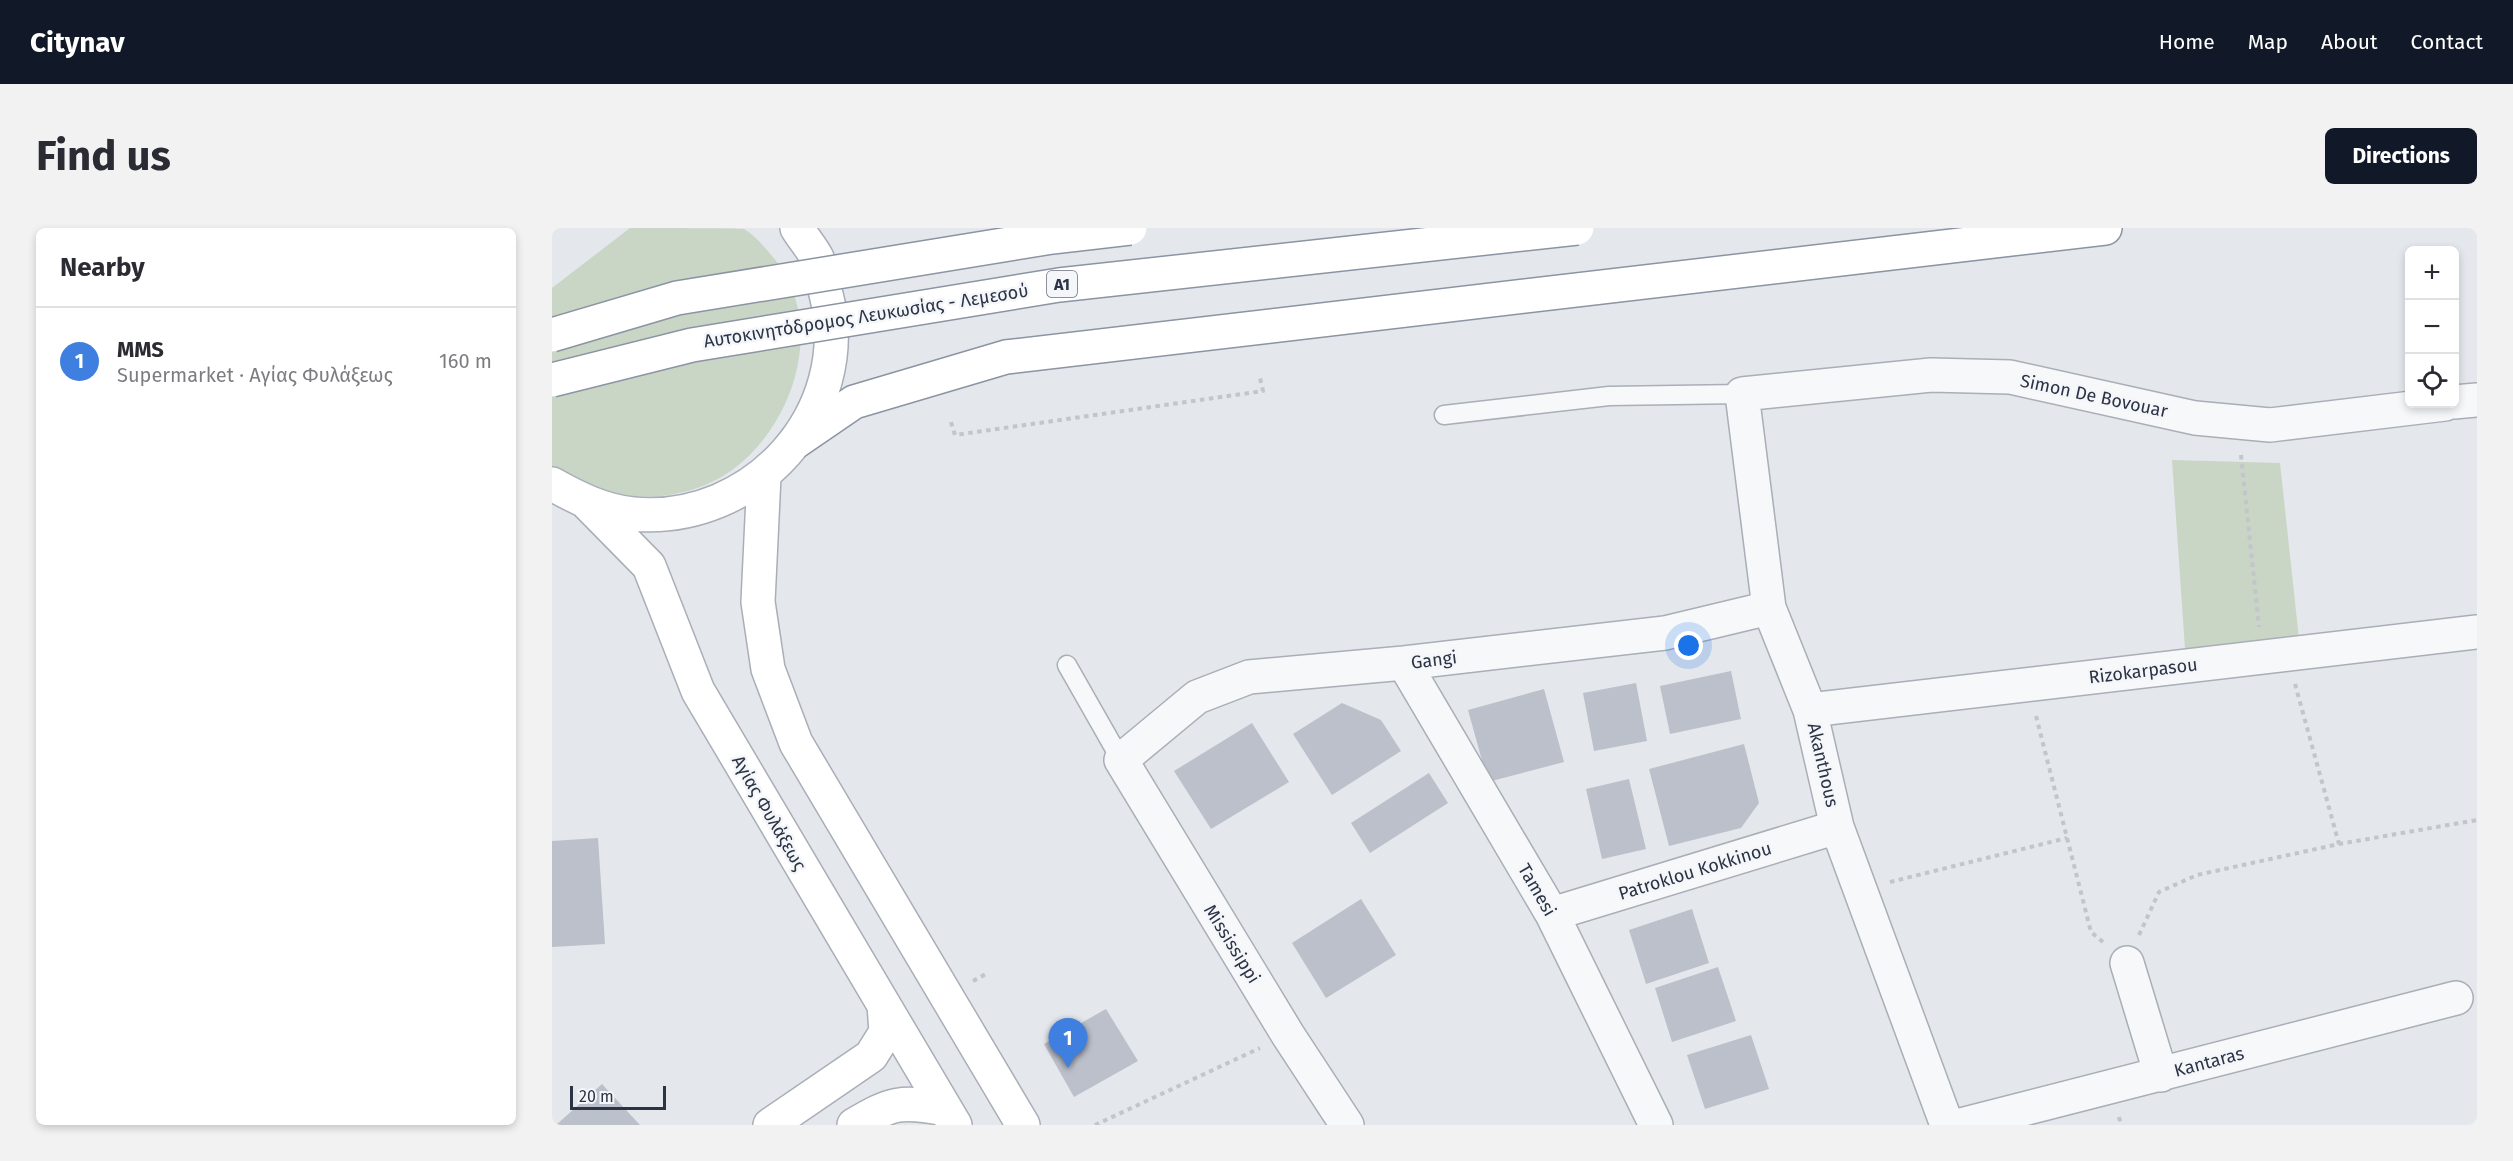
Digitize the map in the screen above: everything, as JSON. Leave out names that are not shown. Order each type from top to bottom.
[{"type":"main road","points":[[797,228],[818,259],[832,319],[827,381],[797,441]]},
{"type":"main road","points":[[552,335],[677,298],[1052,237],[1130,228]]},
{"type":"main road","name":"Αυτοκινητόδρομος Λευκωσίας - Λεμεσού","points":[[552,380],[692,345],[1059,285],[1577,228]]},
{"type":"main road","points":[[552,484],[587,503],[632,514],[679,512],[724,500],[764,476],[797,441],[854,402],[1006,357],[2105,228]]},
{"type":"main road","points":[[764,476],[758,602],[768,669],[796,743],[1023,1125]]},
{"type":"main road","name":"Αγίας Φυλάξεως","points":[[587,503],[649,566],[698,691],[950,1117]]},
{"type":"main road","points":[[770,1125],[871,1056],[886,1032],[884,1005]]},
{"type":"main road","points":[[854,1125],[886,1106],[915,1103],[950,1117]]},
{"type":"street","name":"Simon De Bovouar","points":[[1742,394],[1931,375],[2010,377],[2195,418],[2270,425],[2412,408]]},
{"type":"street","name":"Akanthous","points":[[1742,394],[1770,608],[1810,710],[1837,827],[1947,1125]]},
{"type":"street","points":[[2459,402],[2477,400]]},
{"type":"street","name":"Gangi","points":[[1121,760],[1197,697],[1249,677],[1404,663],[1665,633],[1770,608]]},
{"type":"street","name":"Rizokarpasou","points":[[1810,710],[2477,632]]},
{"type":"street","name":"Tamesi","points":[[1404,663],[1552,914],[1656,1125]]},
{"type":"street","name":"Mississippi","points":[[1121,760],[1288,1035],[1347,1125]]},
{"type":"street","name":"Patroklou Kokkinou","points":[[1552,914],[1837,827]]},
{"type":"street","points":[[2127,963],[2161,1075]]},
{"type":"street","name":"Kantaras","points":[[1961,1125],[2457,998]]},
{"type":"lane","points":[[1444,415],[1609,396],[1742,394]]},
{"type":"lane","points":[[1067,665],[1121,760]]},
{"type":"path","points":[[951,422],[955,435],[1263,391],[1260,378]]},
{"type":"path","points":[[2237,422],[2275,656],[2339,844]]},
{"type":"path","points":[[2028,685],[2091,932],[2127,963],[2159,892],[2197,874],[2339,844],[2477,820]]},
{"type":"path","points":[[1860,890],[2067,838]]},
{"type":"path","points":[[1095,1125],[1288,1035]]},
{"type":"green space","points":[[630,228],[744,229],[757,239],[776,261],[791,287],[799,314],[800,343],[796,373],[786,401],[772,427],[754,451],[732,470],[705,485],[675,494],[644,497],[614,493],[574,480],[552,466],[552,288]]},
{"type":"green space","points":[[2172,460],[2280,463],[2299,639],[2185,649]]},
{"type":"building","points":[[1731,671],[1741,719],[1670,734],[1660,686]]},
{"type":"building","points":[[1636,683],[1647,741],[1594,751],[1583,693]]},
{"type":"building","points":[[1544,689],[1564,762],[1488,782],[1468,710]]},
{"type":"building","points":[[1342,703],[1381,720],[1401,751],[1332,795],[1293,734]]},
{"type":"building","points":[[1252,723],[1289,782],[1211,829],[1174,771]]},
{"type":"building","points":[[1744,744],[1759,803],[1741,828],[1669,846],[1649,769]]},
{"type":"building","points":[[1429,773],[1448,803],[1370,853],[1351,823]]},
{"type":"building","points":[[1629,779],[1646,849],[1602,859],[1586,789]]},
{"type":"building","points":[[598,838],[605,944],[552,947],[552,841]]},
{"type":"building","points":[[1361,899],[1396,955],[1326,998],[1292,943]]},
{"type":"building","points":[[1692,909],[1709,963],[1646,984],[1629,930]]},
{"type":"building","points":[[1718,967],[1736,1021],[1672,1042],[1655,988]]},
{"type":"building","points":[[1106,1009],[1138,1061],[1074,1097],[1044,1044]]},
{"type":"building","points":[[1751,1035],[1769,1089],[1705,1109],[1687,1055]]},
{"type":"building","points":[[602,1084],[640,1125],[556,1125]]},
{"type":"place","name":"MMS","points":[[1068,1068]]}]
